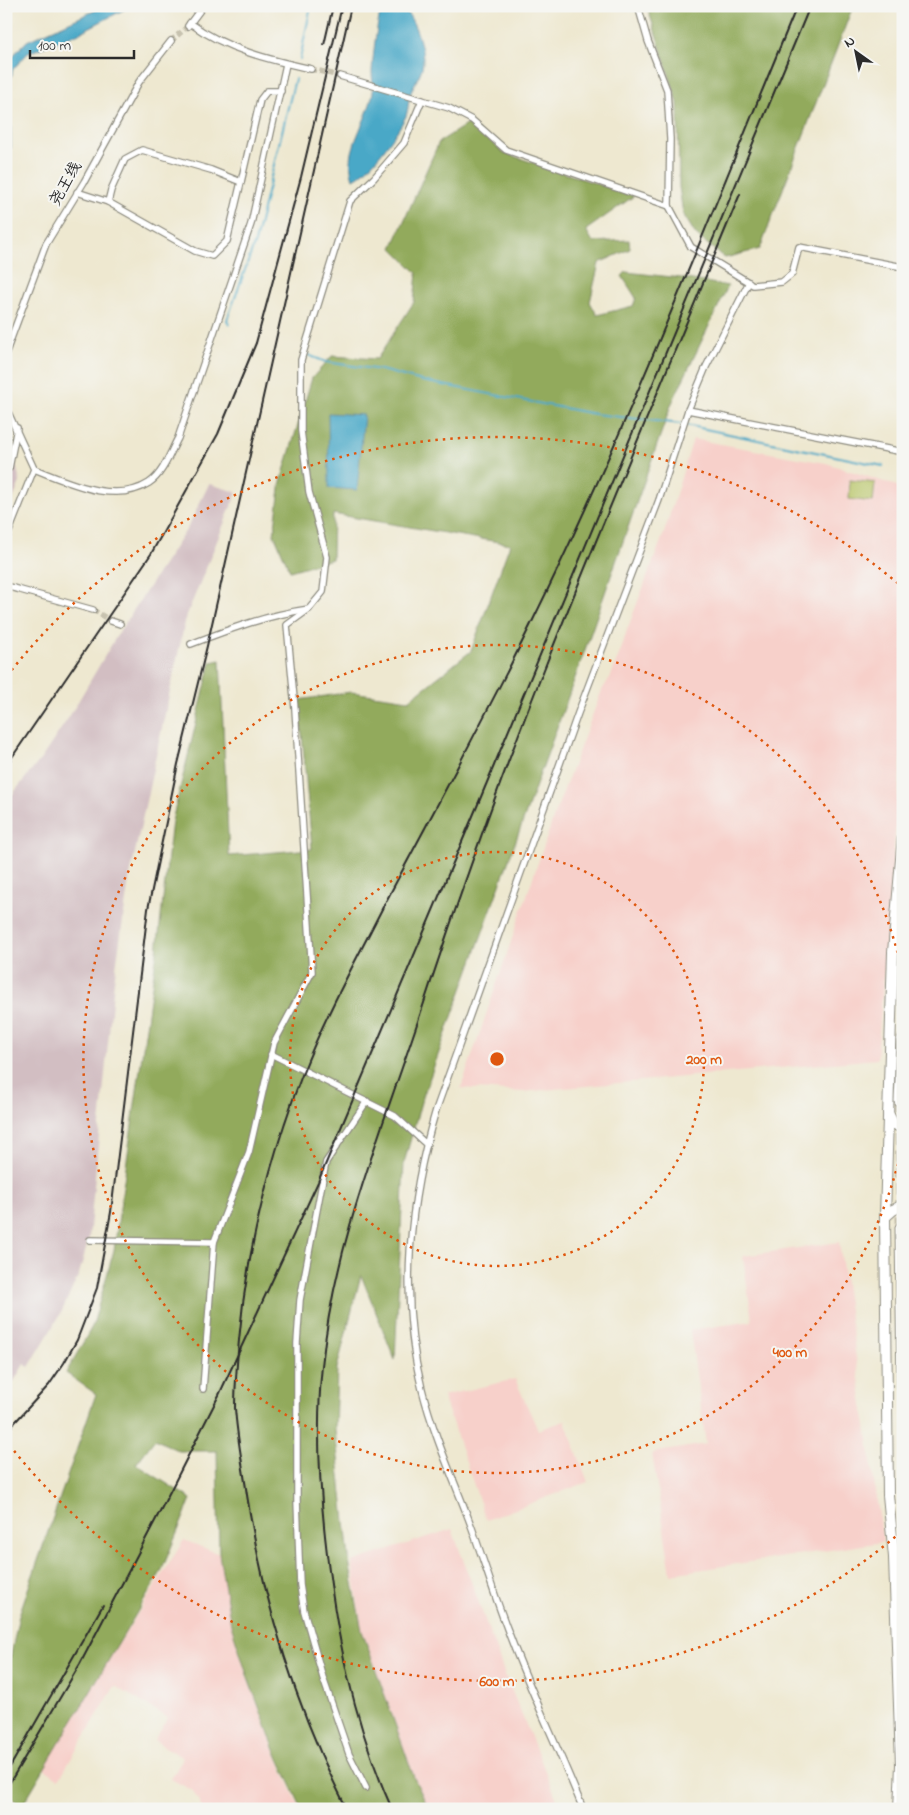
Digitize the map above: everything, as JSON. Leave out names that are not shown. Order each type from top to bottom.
[{"type":"highway","points":[[900,1102],[903,1039]]},
{"type":"highway","points":[[901,1228],[903,1386]]},
{"type":"main road","points":[[900,1809],[901,1765],[894,1557],[888,1496],[885,1218],[893,952],[903,836]]},
{"type":"main road","points":[[888,1110],[893,1122],[903,1129]]},
{"type":"main road","points":[[885,1218],[893,1210],[903,1205]]},
{"type":"street","points":[[203,6],[189,25],[207,36],[268,60],[311,70]]},
{"type":"street","points":[[638,6],[648,42],[667,90],[670,139],[670,206],[692,247],[753,285],[782,282],[792,274],[800,248],[903,267]]},
{"type":"street","name":"尧王线","points":[[6,352],[46,244],[139,82],[171,41]]},
{"type":"street","points":[[34,469],[65,481],[118,493],[132,491],[150,483],[161,470],[178,438],[251,224],[286,64]]},
{"type":"street","points":[[340,76],[449,108],[472,120],[506,150],[670,206]]},
{"type":"street","points":[[77,192],[108,202],[195,251],[212,256],[227,241],[260,100],[267,91],[281,91]]},
{"type":"street","points":[[202,1388],[214,1242],[249,1152],[271,1054],[284,1023],[312,972],[295,709],[287,625],[309,609],[323,592],[327,557],[309,492],[301,431],[301,360],[350,201],[374,178],[404,143],[422,100]]},
{"type":"street","points":[[108,202],[111,190],[125,159],[142,150],[211,170],[241,182]]},
{"type":"street","points":[[583,1809],[508,1632],[465,1508],[448,1469],[422,1390],[413,1342],[409,1301],[412,1231],[426,1144],[436,1110],[578,713],[659,500],[688,410],[706,367],[748,282]]},
{"type":"street","points":[[6,408],[17,428],[34,469],[6,539]]},
{"type":"street","points":[[688,410],[903,452]]},
{"type":"street","points":[[9,468],[17,428]]},
{"type":"street","points":[[6,586],[93,610]]},
{"type":"street","points":[[192,644],[254,621],[281,613],[309,609]]},
{"type":"street","points":[[111,621],[120,624]]},
{"type":"street","points":[[271,1054],[395,1116],[426,1144]]},
{"type":"street","points":[[366,1788],[349,1754],[323,1678],[304,1611],[300,1585],[297,1500],[297,1343],[300,1300],[326,1162],[367,1102]]},
{"type":"street","points":[[90,1240],[214,1242]]},
{"type":"street","points":[[6,1805],[11,1808]]},
{"type":"shaded area","points":[[6,422],[20,482],[6,516]]},
{"type":"shaded area","points":[[693,439],[826,463],[903,488],[903,736],[877,1059],[522,1092],[461,1088],[554,816],[602,690],[611,676],[664,533]]},
{"type":"shaded area","points":[[209,484],[237,492],[186,617],[129,880],[114,981],[89,1238],[79,1274],[61,1313],[29,1367],[24,1364],[6,1395],[6,802],[41,759],[69,717],[116,637],[188,527]]},
{"type":"shaded area","points":[[839,1242],[883,1542],[671,1574],[652,1453],[706,1444],[690,1330],[752,1321],[743,1256]]},
{"type":"shaded area","points":[[515,1379],[538,1430],[565,1421],[588,1482],[486,1520],[443,1396]]},
{"type":"shaded area","points":[[452,1529],[504,1672],[561,1809],[429,1809],[415,1778],[362,1629],[352,1562]]},
{"type":"shaded area","points":[[184,1540],[219,1554],[231,1626],[245,1672],[274,1750],[300,1809],[203,1809],[193,1791],[171,1779],[183,1758],[154,1740],[168,1718],[115,1686],[59,1779],[42,1767]]},
{"type":"green space","points":[[647,6],[853,6],[760,249],[725,258],[696,235],[683,214],[679,187],[678,103]]},
{"type":"green space","points":[[469,123],[504,153],[634,196],[586,230],[593,242],[629,240],[630,249],[599,263],[590,302],[597,315],[633,306],[636,298],[622,276],[626,272],[681,278],[728,286],[671,405],[580,664],[421,1102],[404,1163],[395,1360],[361,1275],[337,1368],[335,1430],[350,1567],[362,1631],[415,1780],[429,1809],[302,1809],[275,1750],[231,1625],[219,1554],[217,1451],[179,1451],[155,1439],[136,1464],[191,1499],[161,1572],[22,1806],[6,1794],[6,1680],[19,1615],[96,1394],[66,1373],[93,1325],[114,1250],[157,951],[172,821],[211,662],[220,660],[229,856],[312,849],[299,700],[351,692],[409,700],[471,651],[510,544],[333,514],[332,559],[290,571],[274,534],[281,481],[312,378],[332,356],[377,359],[414,302],[417,273],[392,248],[439,142]]},
{"type":"green space","points":[[850,480],[875,483],[873,502],[849,499]]},
{"type":"water","points":[[105,6],[131,6],[75,35],[28,53],[13,69],[10,83],[11,148],[6,147],[6,63],[27,41]]},
{"type":"water","points":[[401,6],[409,16],[419,37],[423,58],[422,67],[411,93],[407,113],[402,123],[375,161],[367,170],[353,179],[351,157],[373,92],[372,73],[379,17],[388,8]]},
{"type":"water","points":[[328,413],[364,415],[357,490],[329,488]]},
{"type":"waterway","points":[[300,59],[311,6]]},
{"type":"waterway","points":[[229,325],[227,320],[255,242],[295,79]]},
{"type":"waterway","points":[[308,355],[326,362],[381,370],[422,381],[595,414],[681,424]]},
{"type":"waterway","points":[[686,425],[883,466]]},
{"type":"tunnel","points":[[171,41],[188,26]]},
{"type":"tunnel","points":[[311,69],[340,76]]},
{"type":"tunnel","points":[[93,610],[111,621]]},
{"type":"tunnel","points":[[900,1101],[901,1228]]},
{"type":"railway","points":[[324,45],[333,6]]},
{"type":"railway","points":[[6,766],[151,554],[218,434],[256,343],[301,177],[342,6]]},
{"type":"railway","points":[[6,1432],[49,1385],[64,1363],[77,1340],[97,1288],[111,1212],[148,909],[178,764],[207,646],[351,6]]},
{"type":"railway","points":[[347,1809],[312,1733],[284,1656],[254,1536],[239,1441],[235,1408],[239,1340],[248,1272],[261,1206],[290,1107],[320,1033],[382,909],[495,696],[567,548],[636,395],[797,6]]},
{"type":"railway","points":[[6,1789],[80,1664],[156,1519],[219,1395],[318,1182],[478,804],[810,6]]},
{"type":"railway","points":[[392,1809],[366,1743],[356,1709],[340,1641],[325,1536],[320,1472],[320,1387],[328,1321],[337,1278],[360,1191],[494,799],[545,667],[740,194]]},
{"type":"railway","points":[[6,1774],[103,1605]]}]
